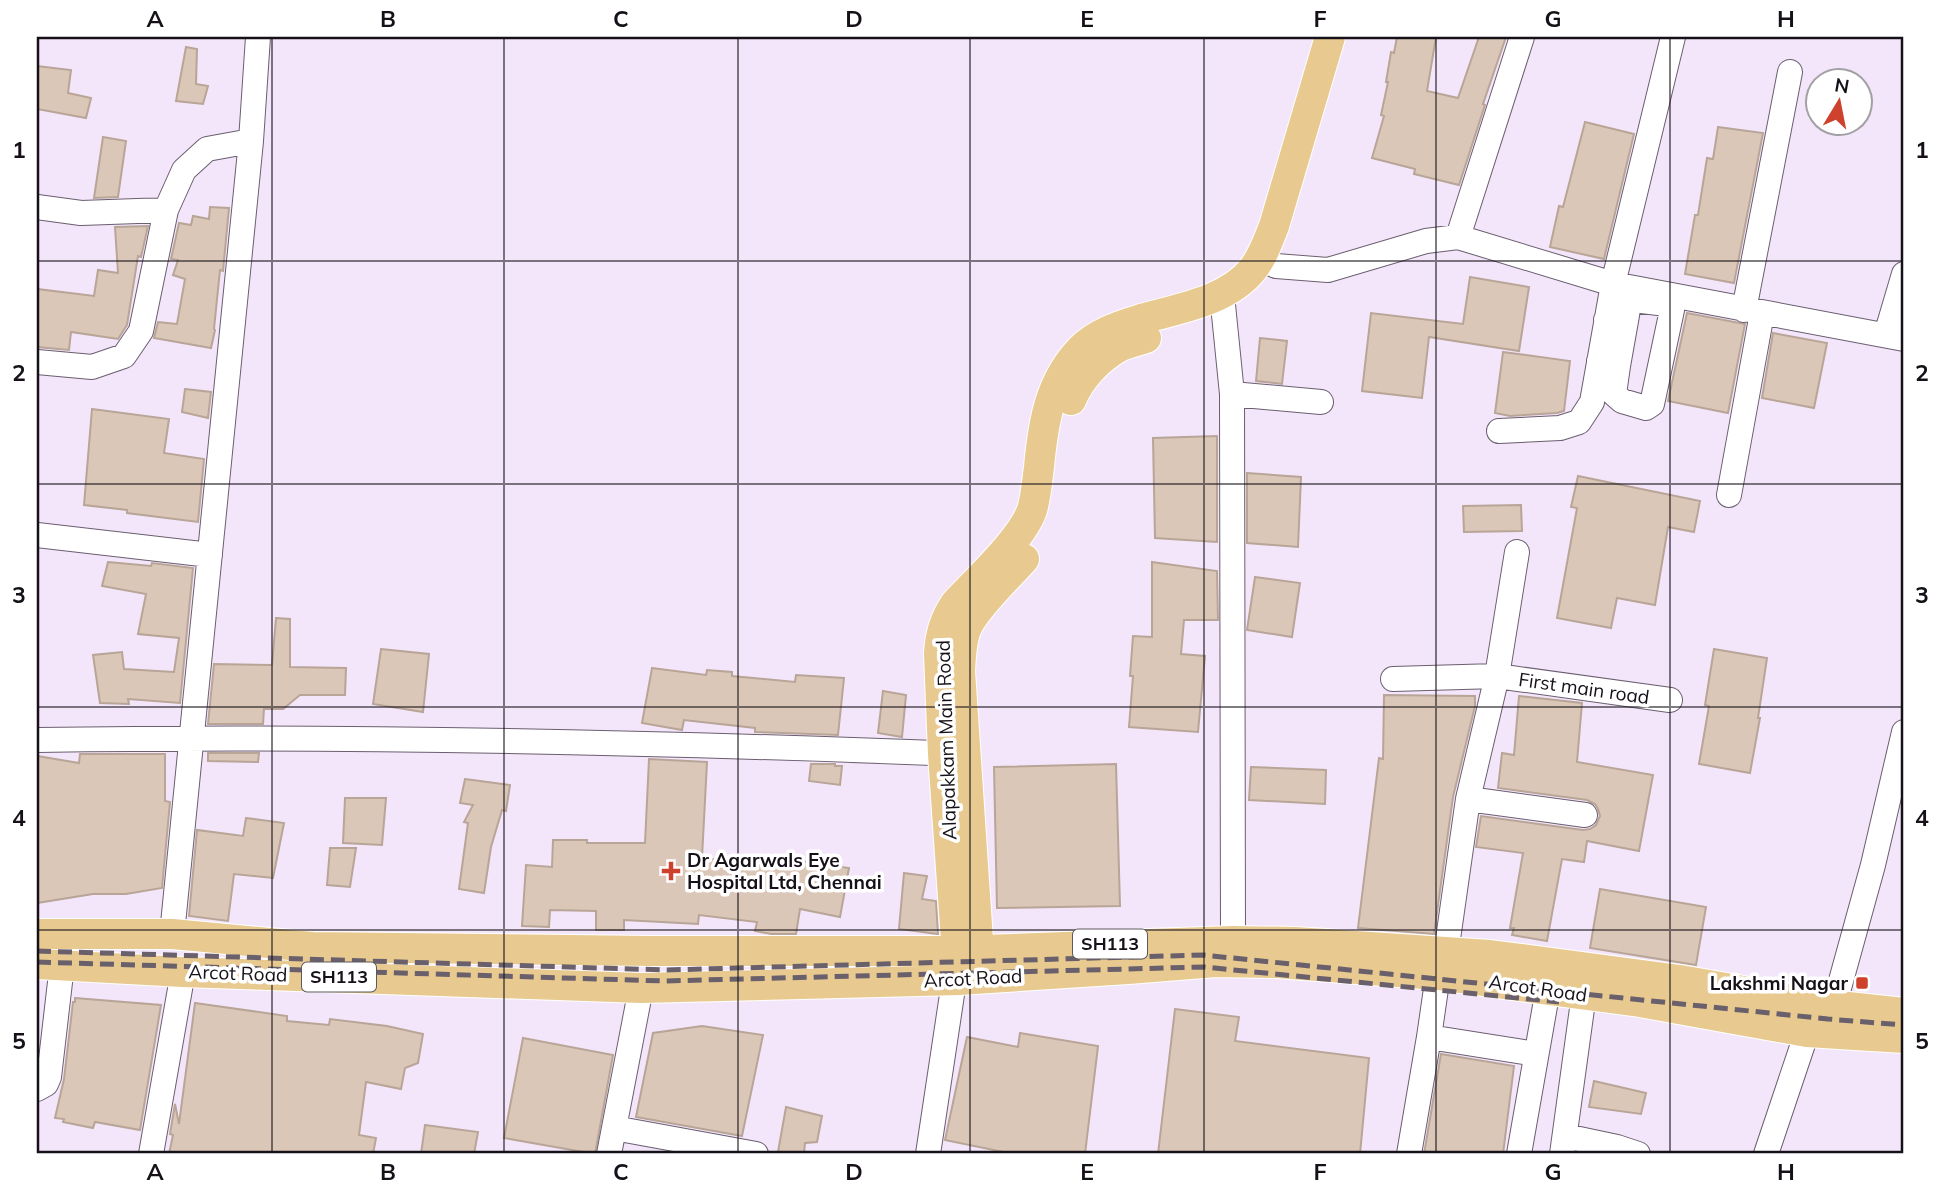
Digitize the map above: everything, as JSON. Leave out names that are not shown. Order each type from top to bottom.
[{"type":"main road","name":"Alapakkam Main Road","points":[[1268,262],[1274,226],[1330,37]]},
{"type":"main road","name":"Alapakkam Main Road","points":[[968,965],[954,754],[939,653],[940,637],[948,614],[1025,525],[1033,507],[1048,405],[1056,384],[1080,350],[1103,334],[1131,322],[1223,304],[1241,282],[1268,262],[1294,232],[1350,37]]},
{"type":"main road","name":"Arcot Road","points":[[37,934],[172,934],[312,947],[651,951],[1128,970],[1216,962],[1442,964],[1490,956],[1679,980],[1834,1006],[1904,1013]]},
{"type":"main road","name":"Arcot Road","points":[[49,964],[183,972],[641,988],[968,965],[1233,941],[1295,942],[1442,964],[1548,989],[1807,1031],[1904,1038]]},
{"type":"street","points":[[172,934],[251,141],[258,37]]},
{"type":"street","points":[[1458,237],[1522,37]]},
{"type":"street","points":[[1499,431],[1560,428],[1579,422],[1592,402],[1609,363],[1616,321],[1613,284],[1673,37]]},
{"type":"street","points":[[1729,495],[1753,311],[1790,72]]},
{"type":"street","points":[[37,362],[92,367],[124,356],[141,331],[166,210],[184,170],[207,149],[251,141]]},
{"type":"street","points":[[37,207],[81,213],[166,210]]},
{"type":"street","points":[[1268,262],[1328,270],[1426,241],[1458,237],[1613,284],[1895,337],[1904,274]]},
{"type":"street","points":[[1609,363],[1614,394],[1622,401],[1646,408],[1652,404],[1672,310],[1667,304],[1633,300],[1616,321]]},
{"type":"street","points":[[1223,304],[1232,394],[1233,941]]},
{"type":"street","points":[[1232,394],[1321,402]]},
{"type":"street","points":[[37,535],[210,555]]},
{"type":"street","points":[[1497,676],[1517,552]]},
{"type":"street","name":"First main road","points":[[1392,679],[1497,676],[1670,700]]},
{"type":"street","name":"First main road","points":[[1409,1154],[1468,799],[1497,676]]},
{"type":"street","points":[[1834,1006],[1873,864],[1904,732]]},
{"type":"street","points":[[37,740],[191,737],[441,739],[954,754]]},
{"type":"street","points":[[1468,799],[1585,816]]},
{"type":"street","points":[[37,1089],[46,1084],[49,1077],[49,964]]},
{"type":"street","points":[[928,1154],[953,988],[968,965]]},
{"type":"street","points":[[150,1154],[183,972]]},
{"type":"street","points":[[609,1154],[641,988]]},
{"type":"street","points":[[1519,1154],[1548,989]]},
{"type":"street","points":[[1584,994],[1564,1145],[1617,1147],[1638,1154]]},
{"type":"street","points":[[1766,1154],[1807,1031]]},
{"type":"street","points":[[1429,1037],[1536,1054]]},
{"type":"street","points":[[614,1128],[756,1154]]},
{"type":"building","points":[[1397,37],[1436,37],[1427,91],[1458,98],[1479,37],[1506,37],[1459,185],[1414,174],[1415,169],[1372,158],[1384,116],[1381,115],[1386,82],[1391,52],[1394,53]]},
{"type":"building","points":[[186,47],[197,49],[196,84],[208,86],[203,104],[176,101]]},
{"type":"building","points":[[37,66],[71,70],[68,93],[91,98],[86,118],[37,109]]},
{"type":"building","points":[[1585,122],[1634,134],[1604,259],[1550,247],[1559,206],[1563,207]]},
{"type":"building","points":[[1718,127],[1763,133],[1734,283],[1685,274],[1707,158],[1713,159]]},
{"type":"building","points":[[103,137],[126,141],[118,197],[94,198]]},
{"type":"building","points":[[210,207],[229,208],[211,348],[154,338],[158,322],[177,324],[185,279],[173,275],[178,260],[171,259],[179,223],[191,225],[193,216],[209,219]]},
{"type":"building","points":[[148,226],[141,257],[138,256],[127,325],[118,339],[71,332],[69,350],[37,347],[37,289],[94,296],[98,270],[118,273],[115,227]]},
{"type":"building","points":[[1470,277],[1529,287],[1519,351],[1429,337],[1422,398],[1362,391],[1371,313],[1463,324]]},
{"type":"building","points":[[1687,313],[1745,324],[1728,413],[1668,401]]},
{"type":"building","points":[[1773,333],[1827,343],[1814,408],[1762,398]]},
{"type":"building","points":[[1260,338],[1287,341],[1282,384],[1256,381]]},
{"type":"building","points":[[1503,352],[1570,361],[1564,411],[1510,416],[1495,413]]},
{"type":"building","points":[[185,389],[211,392],[208,418],[182,412]]},
{"type":"building","points":[[92,409],[169,419],[164,453],[204,459],[198,522],[84,505]]},
{"type":"building","points":[[1217,436],[1217,542],[1155,538],[1153,438]]},
{"type":"building","points":[[1247,473],[1301,477],[1298,547],[1247,543]]},
{"type":"building","points":[[1578,476],[1700,501],[1694,532],[1668,527],[1655,605],[1617,598],[1611,628],[1557,618],[1577,508],[1571,507]]},
{"type":"building","points":[[1521,505],[1522,531],[1464,532],[1463,506]]},
{"type":"building","points":[[108,562],[151,566],[152,563],[193,568],[180,703],[128,699],[129,704],[100,703],[93,655],[122,652],[124,669],[174,672],[179,638],[138,634],[146,594],[102,586]]},
{"type":"building","points":[[1152,562],[1217,571],[1218,620],[1184,620],[1181,654],[1205,656],[1198,732],[1129,727],[1133,636],[1152,637]]},
{"type":"building","points":[[1255,577],[1300,583],[1292,637],[1247,630]]},
{"type":"building","points":[[276,618],[290,619],[290,667],[346,668],[345,695],[300,695],[283,709],[264,709],[263,724],[208,724],[214,664],[272,665]]},
{"type":"building","points":[[381,649],[429,654],[423,712],[373,704]]},
{"type":"building","points":[[1714,649],[1767,658],[1750,773],[1699,764],[1709,706],[1705,705]]},
{"type":"building","points":[[652,668],[706,675],[707,670],[732,672],[732,676],[795,682],[796,675],[844,678],[838,735],[755,732],[755,728],[684,720],[682,730],[642,723]]},
{"type":"building","points":[[883,691],[906,695],[902,737],[878,733]]},
{"type":"building","points":[[1384,695],[1475,696],[1475,706],[1453,797],[1434,934],[1358,928],[1379,758],[1383,759]]},
{"type":"building","points":[[1519,696],[1582,703],[1577,762],[1653,775],[1639,851],[1587,841],[1584,862],[1562,859],[1547,941],[1512,935],[1514,928],[1510,928],[1523,853],[1476,847],[1481,816],[1583,830],[1596,825],[1600,816],[1595,804],[1587,800],[1498,788],[1502,753],[1514,755]]},
{"type":"building","points":[[208,753],[259,753],[258,762],[208,761]]},
{"type":"building","points":[[80,754],[165,754],[165,801],[170,802],[162,888],[126,894],[93,894],[37,903],[37,756],[79,763]]},
{"type":"building","points":[[649,759],[707,762],[702,858],[770,866],[772,857],[849,868],[840,917],[800,909],[796,934],[755,931],[757,922],[699,915],[698,924],[624,920],[624,930],[596,930],[596,911],[550,910],[549,927],[522,926],[526,865],[552,867],[553,840],[645,843]]},
{"type":"building","points":[[811,764],[842,766],[840,785],[809,781]]},
{"type":"building","points":[[1116,764],[1120,906],[997,908],[994,767]]},
{"type":"building","points":[[1251,767],[1326,770],[1325,804],[1249,800]]},
{"type":"building","points":[[465,779],[510,785],[506,811],[502,810],[491,847],[484,893],[459,889],[468,823],[464,822],[473,805],[460,803]]},
{"type":"building","points":[[345,798],[386,798],[382,845],[343,843]]},
{"type":"building","points":[[246,818],[284,823],[273,878],[234,874],[228,921],[189,916],[197,830],[243,836]]},
{"type":"building","points":[[330,848],[356,848],[350,887],[327,885]]},
{"type":"building","points":[[904,873],[927,876],[922,899],[936,901],[938,934],[899,929]]},
{"type":"building","points":[[1600,889],[1706,907],[1696,965],[1590,948]]},
{"type":"building","points":[[75,998],[161,1005],[140,1130],[95,1122],[93,1128],[55,1118],[64,1079]]},
{"type":"building","points":[[195,1003],[287,1016],[287,1021],[329,1025],[330,1019],[387,1026],[423,1034],[418,1063],[405,1068],[401,1089],[366,1082],[359,1135],[376,1138],[373,1154],[169,1154],[175,1104],[179,1124]]},
{"type":"building","points":[[1175,1009],[1239,1017],[1235,1041],[1369,1058],[1360,1154],[1158,1154]]},
{"type":"building","points":[[702,1026],[763,1035],[742,1136],[636,1117],[653,1033]]},
{"type":"building","points":[[1020,1033],[1098,1046],[1085,1154],[1013,1154],[945,1140],[967,1037],[1018,1047]]},
{"type":"building","points":[[523,1038],[613,1055],[595,1154],[504,1138]]},
{"type":"building","points":[[1441,1054],[1514,1066],[1503,1154],[1424,1154]]},
{"type":"building","points":[[1594,1081],[1646,1093],[1641,1114],[1589,1107]]},
{"type":"building","points":[[786,1107],[822,1116],[817,1142],[805,1143],[804,1154],[778,1152]]},
{"type":"building","points":[[425,1125],[478,1132],[474,1154],[421,1154]]},
{"type":"railway","points":[[37,951],[667,970],[1203,955],[1904,1025]]},
{"type":"railway","points":[[37,962],[665,981],[1204,967],[1559,1002]]},
{"type":"place","name":"Dr Agarwals Eye Hospital Ltd, Chennai","points":[[671,871]]},
{"type":"place","name":"Lakshmi Nagar","points":[[1862,983]]}]
